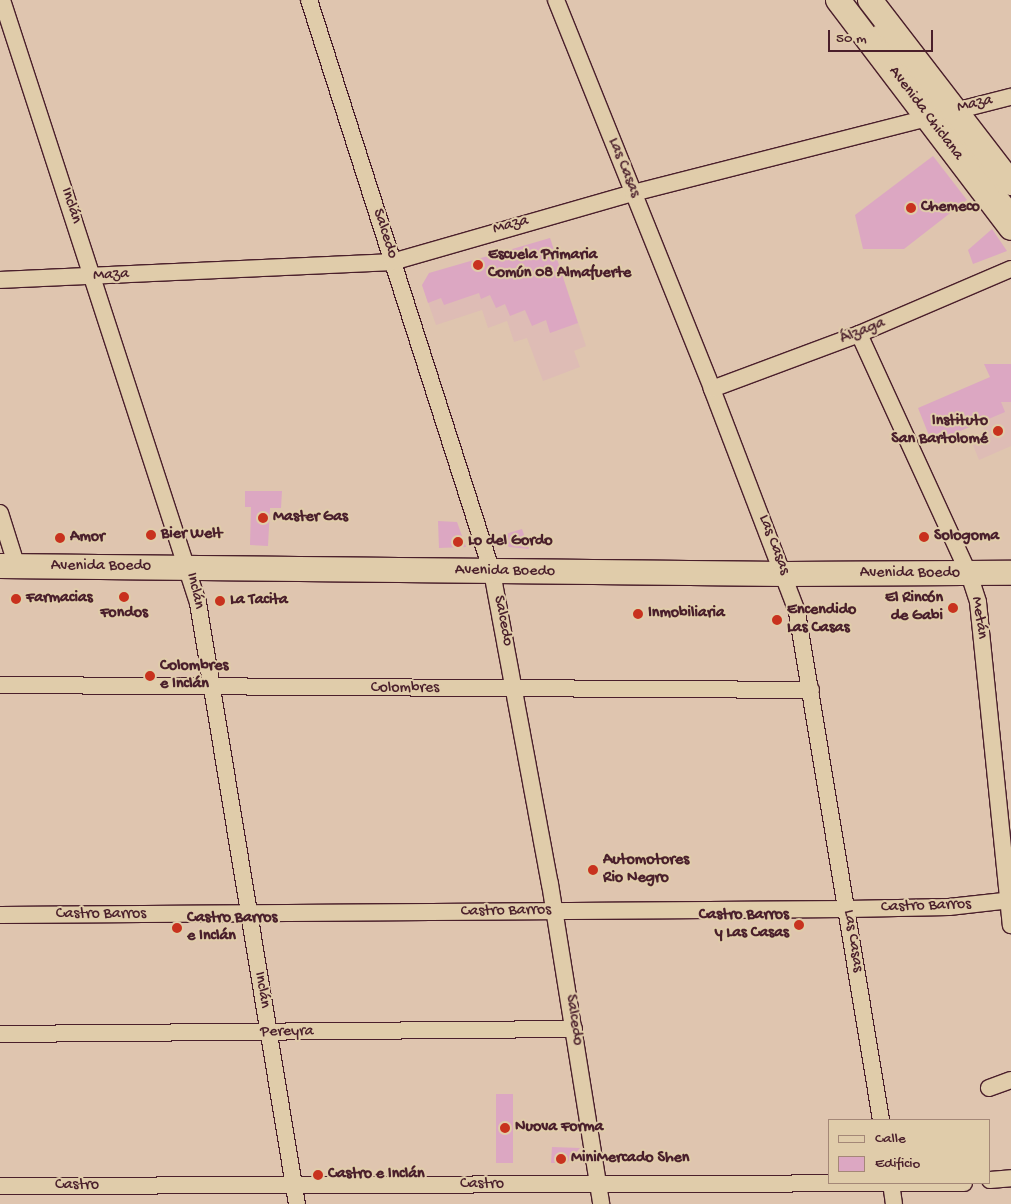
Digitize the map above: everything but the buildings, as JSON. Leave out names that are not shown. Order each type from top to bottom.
[{"type":"main road","name":"Avenida Chiclana","points":[[838,0],[940,114],[1011,183]]},
{"type":"main road","name":"Avenida Chiclana","points":[[870,11],[940,114],[1011,228]]},
{"type":"main road","name":"Avenida Boedo","points":[[9,566],[492,572],[1011,573]]},
{"type":"street","name":"Inclán","points":[[2,0],[198,602],[297,1204]]},
{"type":"street","name":"Salcedo","points":[[309,0],[492,572],[515,689],[554,911],[601,1204]]},
{"type":"street","name":"Las Casas","points":[[556,0],[785,574],[797,612],[880,1119]]},
{"type":"street","name":"Maza","points":[[0,280],[392,262],[634,194],[1011,97]]},
{"type":"street","name":"Álzaga","points":[[712,389],[859,334],[1011,268]]},
{"type":"street","name":"Metán","points":[[859,334],[969,574],[978,602],[1011,924]]},
{"type":"street","points":[[0,513],[9,566]]},
{"type":"street","name":"Colombres","points":[[0,685],[211,688],[811,690]]},
{"type":"street","name":"Castro Barros","points":[[0,915],[847,910],[949,907],[1010,900]]},
{"type":"street","name":"Pereyra","points":[[0,1034],[574,1029]]},
{"type":"street","points":[[988,1088],[1011,1080]]},
{"type":"street","points":[[991,1180],[1011,1178]]},
{"type":"street","points":[[891,1184],[894,1204]]},
{"type":"street","name":"Castro","points":[[0,1186],[891,1184]]},
{"type":"lane","points":[[940,114],[1011,206]]},
{"type":"shaded area","points":[[550,238],[586,346],[574,351],[580,367],[543,381],[527,338],[514,342],[507,321],[488,328],[482,310],[436,325],[422,285]]},
{"type":"shaded area","name":"Instituto San Bartolomé","points":[[1001,402],[1011,402],[1011,446],[979,460],[973,445],[988,439],[981,422]]},
{"type":"place","name":"Chemeco","points":[[911,208]]},
{"type":"place","name":"Escuela Primaria Común 08 Almafuerte","points":[[478,265]]},
{"type":"place","name":"Instituto San Bartolomé","points":[[998,431]]},
{"type":"place","name":"Master Gas","points":[[263,518]]},
{"type":"place","name":"Bier Welt","points":[[151,535]]},
{"type":"place","name":"Sologoma","points":[[924,537]]},
{"type":"place","name":"Amor","points":[[60,538]]},
{"type":"place","name":"Lo del Gordo","points":[[458,542]]},
{"type":"place","name":"Fondos","points":[[124,597]]},
{"type":"place","name":"Farmacias","points":[[16,599]]},
{"type":"place","name":"La Tacita","points":[[220,601]]},
{"type":"place","name":"El Rincón de Gabi","points":[[953,608]]},
{"type":"place","name":"Inmobiliaria","points":[[638,614]]},
{"type":"place","name":"Encendido Las Casas","points":[[777,620]]},
{"type":"place","name":"Colombres e Inclán","points":[[150,676]]},
{"type":"place","name":"Automotores Rio Negro","points":[[593,870]]},
{"type":"place","name":"Castro Barros y Las Casas","points":[[799,925]]},
{"type":"place","name":"Castro Barros e Inclán","points":[[177,928]]},
{"type":"place","name":"Nuova Forma","points":[[505,1128]]},
{"type":"place","name":"MiniMercado Shen","points":[[561,1159]]},
{"type":"place","name":"Castro e Inclán","points":[[318,1175]]}]
